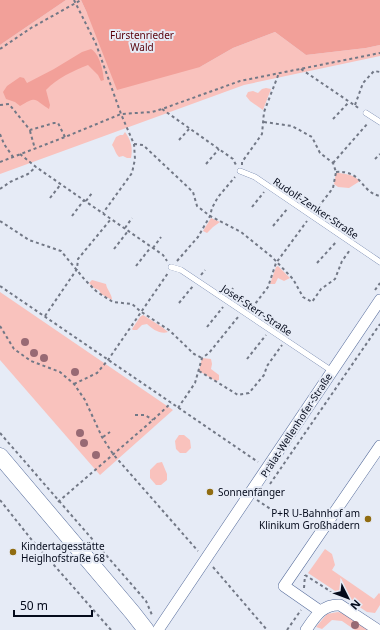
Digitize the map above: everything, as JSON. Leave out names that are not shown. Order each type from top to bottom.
[{"type":"street","name":"Prälat-Wellenhofer-Straße","points":[[154,629],[210,564],[254,498],[268,468],[380,300]]},
{"type":"street","points":[[320,611],[284,586],[380,446]]},
{"type":"street","points":[[0,456],[53,506],[132,612],[154,629]]},
{"type":"street","points":[[306,630],[320,611],[326,607],[340,605],[378,630]]},
{"type":"lane","points":[[366,113],[380,122]]},
{"type":"lane","name":"Rudolf-Zenker-Straße","points":[[240,171],[255,177],[380,262]]},
{"type":"lane","name":"Josef-Sterr-Straße","points":[[171,267],[181,270],[332,371]]},
{"type":"path","points":[[74,0],[96,44],[120,114],[134,144],[135,159],[132,173],[103,213]]},
{"type":"path","points":[[0,49],[31,28],[81,0]]},
{"type":"path","points":[[0,162],[120,114],[152,112],[240,82],[300,68],[380,53]]},
{"type":"path","points":[[300,68],[366,113]]},
{"type":"path","points":[[355,105],[362,83],[374,71],[380,72]]},
{"type":"path","points":[[74,384],[98,373],[140,311],[160,286],[171,267],[198,237],[210,216],[212,208],[218,197],[240,171],[242,162],[262,134],[264,112],[279,73]]},
{"type":"path","points":[[333,119],[349,102]]},
{"type":"path","points":[[0,105],[9,104],[30,130],[35,149]]},
{"type":"path","points":[[162,109],[233,159],[240,171]]},
{"type":"path","points":[[333,163],[373,117]]},
{"type":"path","points":[[30,130],[58,123],[65,137]]},
{"type":"path","points":[[179,140],[189,129]]},
{"type":"path","points":[[0,134],[4,144],[13,157]]},
{"type":"path","points":[[134,144],[143,146],[193,192],[197,206],[210,216],[241,232],[272,257],[293,279],[303,297],[312,302],[321,289],[335,279],[342,261],[354,244]]},
{"type":"path","points":[[206,164],[219,149]]},
{"type":"path","points":[[20,154],[36,167],[163,255],[171,267]]},
{"type":"path","points":[[375,159],[380,154]]},
{"type":"path","points":[[0,190],[10,182],[28,174],[36,167]]},
{"type":"path","points":[[336,172],[343,172],[357,176],[372,194],[380,196]]},
{"type":"path","points":[[50,198],[61,184]]},
{"type":"path","points":[[252,207],[268,186]]},
{"type":"path","points":[[72,216],[92,193]]},
{"type":"path","points":[[273,226],[292,202]]},
{"type":"path","points":[[125,228],[132,218]]},
{"type":"path","points":[[45,316],[77,269],[78,260],[111,219]]},
{"type":"path","points":[[0,221],[29,240],[61,251],[90,286],[105,298],[120,303],[127,302],[132,304],[169,330],[194,354],[202,358]]},
{"type":"path","points":[[114,249],[128,230]]},
{"type":"path","points":[[317,263],[341,236]]},
{"type":"path","points":[[136,266],[161,237]]},
{"type":"path","points":[[178,303],[197,281]]},
{"type":"path","points":[[0,286],[268,468]]},
{"type":"path","points":[[208,326],[227,302]]},
{"type":"path","points":[[178,408],[195,383],[202,358],[209,353],[242,312]]},
{"type":"path","points":[[247,359],[279,320]]},
{"type":"path","points":[[268,488],[380,324]]},
{"type":"path","points":[[0,326],[14,349],[31,361],[60,372],[74,384],[85,400],[102,437],[113,454],[267,630]]},
{"type":"path","points":[[199,371],[238,395],[249,393],[264,375],[267,366],[286,341]]},
{"type":"path","points":[[53,506],[153,420],[171,402]]},
{"type":"path","points":[[136,415],[145,415],[153,420]]},
{"type":"path","points":[[102,437],[110,432]]},
{"type":"path","points":[[0,433],[53,506],[146,601],[153,618],[154,629]]},
{"type":"path","points":[[254,498],[255,507]]},
{"type":"path","points":[[254,498],[281,516]]},
{"type":"path","points":[[1,499],[31,539],[111,630]]},
{"type":"path","points":[[210,564],[217,561]]},
{"type":"path","points":[[210,564],[210,572]]},
{"type":"path","points":[[287,630],[301,611],[304,599],[305,575],[330,591],[340,605]]},
{"type":"green space","points":[[0,0],[66,0],[0,45]]},
{"type":"green space","points":[[66,0],[81,0],[87,13],[200,67],[233,48],[275,32],[306,55],[380,45],[380,56],[244,85],[0,174],[0,45]]},
{"type":"green space","name":"Fürstenrieder Wald","points":[[81,0],[380,0],[380,45],[306,55],[275,32],[233,48],[200,67],[117,90]]},
{"type":"green space","points":[[91,49],[99,59],[104,80],[101,81],[98,75],[88,65],[66,75],[46,90],[50,105],[49,109],[36,100],[20,106],[15,102],[6,99],[3,92],[7,86],[20,77],[24,78],[27,83],[82,52]]},
{"type":"green space","points":[[262,89],[271,89],[263,110],[250,101],[246,96],[248,92],[253,91],[258,93]]},
{"type":"green space","points":[[125,132],[131,144],[131,158],[123,156],[119,157],[112,145],[116,137],[123,135]]},
{"type":"green space","points":[[336,173],[342,173],[355,177],[360,181],[349,188],[338,187],[334,184]]},
{"type":"green space","points":[[211,218],[220,222],[207,233],[203,231]]},
{"type":"green space","points":[[278,266],[290,278],[284,281],[278,278],[275,284],[270,284],[276,267]]},
{"type":"green space","points":[[92,280],[106,284],[112,300],[101,294],[99,290],[94,288],[89,283]]},
{"type":"green space","points":[[0,292],[173,410],[100,475],[0,360]]},
{"type":"green space","points":[[143,315],[168,332],[162,333],[154,330],[147,324],[142,325],[137,330],[133,330],[132,329],[140,317]]},
{"type":"green space","points":[[202,358],[211,359],[211,369],[219,375],[219,380],[216,381],[199,371]]},
{"type":"green space","points":[[179,435],[184,435],[190,440],[191,448],[186,453],[180,453],[176,449],[175,441]]},
{"type":"green space","points":[[162,462],[167,474],[167,480],[161,485],[156,485],[150,478],[150,470],[157,463]]},
{"type":"green space","points":[[325,549],[332,554],[335,565],[332,570],[374,599],[379,593],[380,594],[380,605],[375,613],[367,612],[308,573]]},
{"type":"green space","points":[[338,612],[345,614],[368,630],[355,630],[342,621],[332,620],[322,629],[316,627],[327,614]]},
{"type":"place","name":"Sonnenfänger","points":[[210,492]]},
{"type":"place","name":"P+R U-Bahnhof am Klinikum Großhadern","points":[[368,519]]},
{"type":"place","name":"Kindertagesstätte Heiglhofstraße 68","points":[[13,552]]}]
